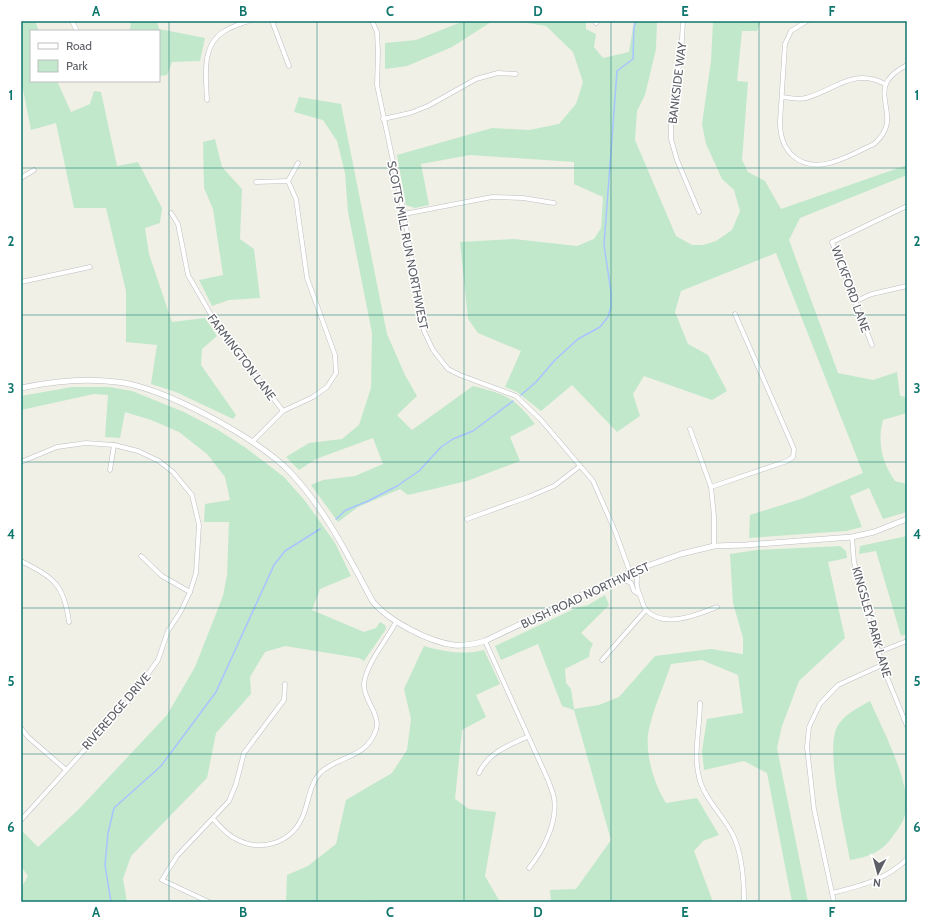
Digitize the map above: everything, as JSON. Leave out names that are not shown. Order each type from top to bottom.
[{"type":"street","points":[[72,21],[76,30]]},
{"type":"street","points":[[206,100],[206,64],[212,44],[222,33],[249,21]]},
{"type":"street","points":[[272,21],[289,66]]},
{"type":"street","name":"SCOTTS MILL RUN NORTHWEST","points":[[372,21],[376,32],[378,52],[377,85],[404,214],[424,331],[433,350],[448,369],[460,376],[516,396],[525,403],[593,481],[615,531],[630,572]]},
{"type":"street","name":"BANKSIDE WAY","points":[[683,21],[681,57],[674,91],[671,138],[677,160],[698,212]]},
{"type":"street","points":[[807,21],[791,31],[787,37],[783,57],[780,134],[784,145],[798,160],[813,165],[823,165],[874,144],[880,139],[885,132],[888,117],[885,100],[885,84],[894,73],[907,65]]},
{"type":"street","points":[[383,119],[410,113],[428,106],[476,79],[498,73],[516,74]]},
{"type":"street","points":[[782,98],[808,98],[860,77],[878,80],[885,84]]},
{"type":"street","points":[[288,181],[298,163]]},
{"type":"street","points":[[21,178],[34,170]]},
{"type":"street","points":[[256,182],[288,181]]},
{"type":"street","points":[[253,441],[283,411],[313,397],[327,387],[336,373],[335,355],[307,278],[296,199],[288,181]]},
{"type":"street","points":[[404,214],[492,197],[517,197],[554,203]]},
{"type":"street","name":"WICKFORD LANE","points":[[872,345],[832,242],[907,206]]},
{"type":"street","name":"FARMINGTON LANE","points":[[171,213],[178,224],[188,275],[217,325],[283,411]]},
{"type":"street","points":[[21,282],[90,267]]},
{"type":"street","points":[[856,301],[872,294],[907,286]]},
{"type":"street","points":[[711,487],[787,461],[793,458],[794,454],[794,449],[735,314]]},
{"type":"street","points":[[21,388],[86,379],[119,382],[149,390],[173,400],[253,441],[289,471],[310,495],[338,536],[373,602],[380,611],[396,622],[367,670],[364,684],[364,694],[377,720],[376,729],[372,739],[363,750],[324,769],[316,778],[302,818],[298,825],[286,838],[268,846],[250,846],[234,839],[213,819]]},
{"type":"street","points":[[690,429],[711,487],[714,516],[714,546]]},
{"type":"street","name":"RIVEREDGE DRIVE","points":[[21,462],[58,448],[86,443],[114,444],[138,451],[159,461],[172,472],[192,495],[199,525],[196,572],[190,592],[182,611],[168,631],[158,660],[127,703],[65,769],[21,820]]},
{"type":"street","points":[[110,470],[114,444]]},
{"type":"street","points":[[467,519],[554,486],[580,466]]},
{"type":"street","name":"BUSH ROAD NORTHWEST","points":[[396,622],[423,635],[453,645],[470,645],[485,641],[630,572],[661,560],[714,546],[852,537],[874,532],[907,519]]},
{"type":"street","name":"KINGSLEY PARK LANE","points":[[852,537],[854,562],[882,665],[907,726]]},
{"type":"street","points":[[141,556],[162,576],[190,592]]},
{"type":"street","points":[[21,561],[54,580],[63,592],[67,602],[69,622]]},
{"type":"street","points":[[639,569],[635,580],[639,594],[646,610],[660,618],[673,619],[698,614],[717,607]]},
{"type":"street","points":[[620,578],[631,583],[634,591],[639,594]]},
{"type":"street","points":[[602,660],[646,610]]},
{"type":"street","points":[[485,641],[527,737],[548,780],[554,799],[552,823],[536,859],[529,868]]},
{"type":"street","points":[[879,652],[907,641]]},
{"type":"street","points":[[834,902],[814,809],[808,748],[809,727],[820,704],[838,685],[882,665]]},
{"type":"street","points":[[209,902],[162,880],[177,856],[229,801],[236,784],[244,753],[284,700],[285,684]]},
{"type":"street","points":[[700,703],[697,759],[699,778],[708,798],[733,836],[740,861],[744,902]]},
{"type":"street","points":[[21,728],[28,737],[65,769]]},
{"type":"street","points":[[480,773],[483,765],[489,759],[506,747],[527,737]]},
{"type":"street","points":[[832,892],[877,881],[897,869],[907,860]]},
{"type":"green space","points":[[21,21],[35,21],[39,30],[30,30],[30,82],[57,82],[71,112],[90,104],[94,91],[101,92],[117,166],[138,162],[162,208],[160,223],[145,228],[149,254],[172,322],[205,318],[217,336],[202,349],[201,365],[236,415],[233,419],[176,392],[151,384],[157,345],[126,342],[126,291],[106,208],[74,208],[56,123],[31,130],[21,79]]},
{"type":"green space","points":[[129,21],[157,21],[159,29],[205,38],[200,61],[172,62],[167,75],[160,76],[160,30],[129,30],[131,25]]},
{"type":"green space","points":[[464,21],[515,21],[491,22],[452,47],[407,66],[385,69],[385,43],[416,40]]},
{"type":"green space","points":[[515,21],[586,21],[586,29],[596,34],[594,47],[603,58],[629,52],[634,21],[657,21],[656,49],[645,95],[637,111],[635,140],[676,236],[692,245],[703,245],[716,241],[732,230],[740,211],[734,190],[722,179],[706,144],[702,124],[711,61],[713,21],[761,21],[757,31],[742,31],[737,81],[748,82],[742,160],[748,172],[765,181],[781,209],[907,165],[907,175],[800,218],[789,240],[838,373],[873,380],[897,372],[900,396],[907,397],[907,413],[883,420],[881,428],[881,444],[887,467],[895,481],[907,484],[907,512],[883,519],[869,488],[850,496],[862,527],[846,531],[749,538],[750,515],[801,499],[863,473],[776,253],[681,291],[675,312],[688,344],[708,355],[727,391],[712,400],[644,376],[633,394],[640,416],[617,432],[572,385],[541,411],[517,392],[505,387],[521,351],[478,333],[468,319],[460,242],[514,239],[577,246],[594,239],[601,228],[603,197],[574,184],[574,162],[470,155],[421,164],[429,205],[415,208],[406,205],[397,155],[492,128],[529,130],[559,124],[576,104],[583,82],[573,52],[546,26]]},
{"type":"green space","points":[[299,97],[341,104],[387,334],[405,375],[417,396],[397,415],[412,430],[473,386],[501,394],[515,402],[535,424],[510,437],[520,461],[467,481],[408,495],[400,489],[358,507],[338,522],[311,485],[323,480],[355,476],[383,464],[373,438],[316,459],[299,470],[286,457],[309,443],[342,439],[359,425],[371,388],[372,333],[348,212],[345,173],[337,141],[323,120],[294,112]]},
{"type":"green space","points":[[215,139],[222,167],[242,189],[240,239],[254,249],[260,298],[229,300],[212,306],[199,280],[223,275],[213,209],[204,188],[203,142]]},
{"type":"green space","points":[[72,387],[109,387],[132,391],[184,412],[218,430],[246,448],[284,477],[306,502],[335,543],[351,576],[320,589],[312,610],[364,632],[376,628],[380,622],[385,625],[386,629],[364,661],[359,658],[285,646],[265,652],[250,677],[251,694],[216,733],[207,778],[131,856],[123,879],[127,902],[21,902],[21,888],[28,876],[21,866],[21,830],[38,847],[78,810],[167,715],[195,667],[223,596],[227,575],[229,522],[204,522],[205,504],[230,500],[225,477],[207,454],[179,432],[151,420],[125,412],[120,438],[105,437],[108,395],[94,394],[21,410],[21,396]]},
{"type":"green space","points":[[907,536],[907,634],[901,636],[876,551],[859,554],[860,546]]},
{"type":"green space","points":[[840,546],[846,551],[847,558],[828,562],[845,638],[799,681],[782,726],[777,748],[808,902],[792,902],[767,773],[744,761],[704,770],[702,751],[707,719],[743,713],[738,675],[702,660],[671,664],[651,721],[648,747],[651,768],[666,803],[697,798],[719,835],[703,841],[694,851],[713,902],[551,902],[550,890],[576,889],[611,840],[574,710],[562,706],[538,644],[501,660],[495,646],[576,608],[588,605],[605,595],[609,605],[581,633],[593,644],[589,657],[565,669],[566,683],[571,689],[574,709],[599,705],[619,697],[655,656],[711,649],[743,654],[743,638],[733,603],[730,554],[757,550]]},
{"type":"green space","points":[[424,646],[454,652],[476,652],[484,650],[500,684],[476,695],[486,717],[462,730],[455,799],[469,809],[496,812],[485,876],[500,902],[392,902],[362,900],[350,902],[286,902],[287,875],[308,866],[336,844],[346,800],[392,773],[407,750],[411,719],[404,689]]},
{"type":"green space","points":[[870,701],[900,771],[906,799],[906,811],[904,818],[889,842],[880,850],[863,857],[850,860],[837,792],[833,754],[834,738],[837,727],[843,719]]},
{"type":"waterway","points":[[521,395],[536,382],[555,360],[578,339],[600,327],[608,317],[611,307],[611,292],[604,245],[617,71],[633,59],[634,27],[636,21]]},
{"type":"waterway","points":[[336,519],[346,510],[368,501],[397,486],[419,471],[441,447],[453,439],[473,431],[513,401]]},
{"type":"waterway","points":[[111,902],[105,865],[108,833],[114,808],[161,766],[216,692],[274,565],[285,551],[320,529]]}]
